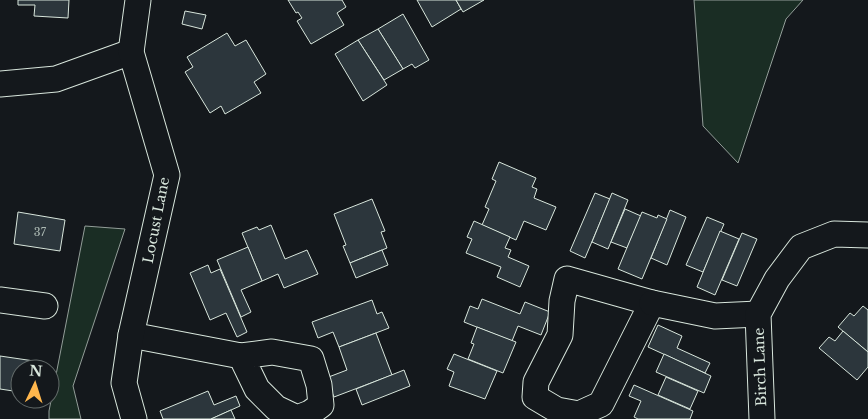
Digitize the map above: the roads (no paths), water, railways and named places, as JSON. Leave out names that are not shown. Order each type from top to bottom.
[{"type":"street","name":"Locust Lane","points":[[134,419],[124,383],[131,335],[167,175],[131,52],[138,0]]},
{"type":"street","points":[[0,84],[56,79],[131,52]]},
{"type":"street","name":"Birch Lane","points":[[762,419],[758,314],[777,279],[801,247],[834,234],[868,235]]},
{"type":"street","points":[[652,303],[601,404],[579,414],[557,410],[535,397],[536,382],[560,335],[562,301],[567,279],[652,303],[714,316],[758,314]]},
{"type":"street","points":[[0,300],[45,306]]},
{"type":"street","points":[[131,335],[242,356]]}]
